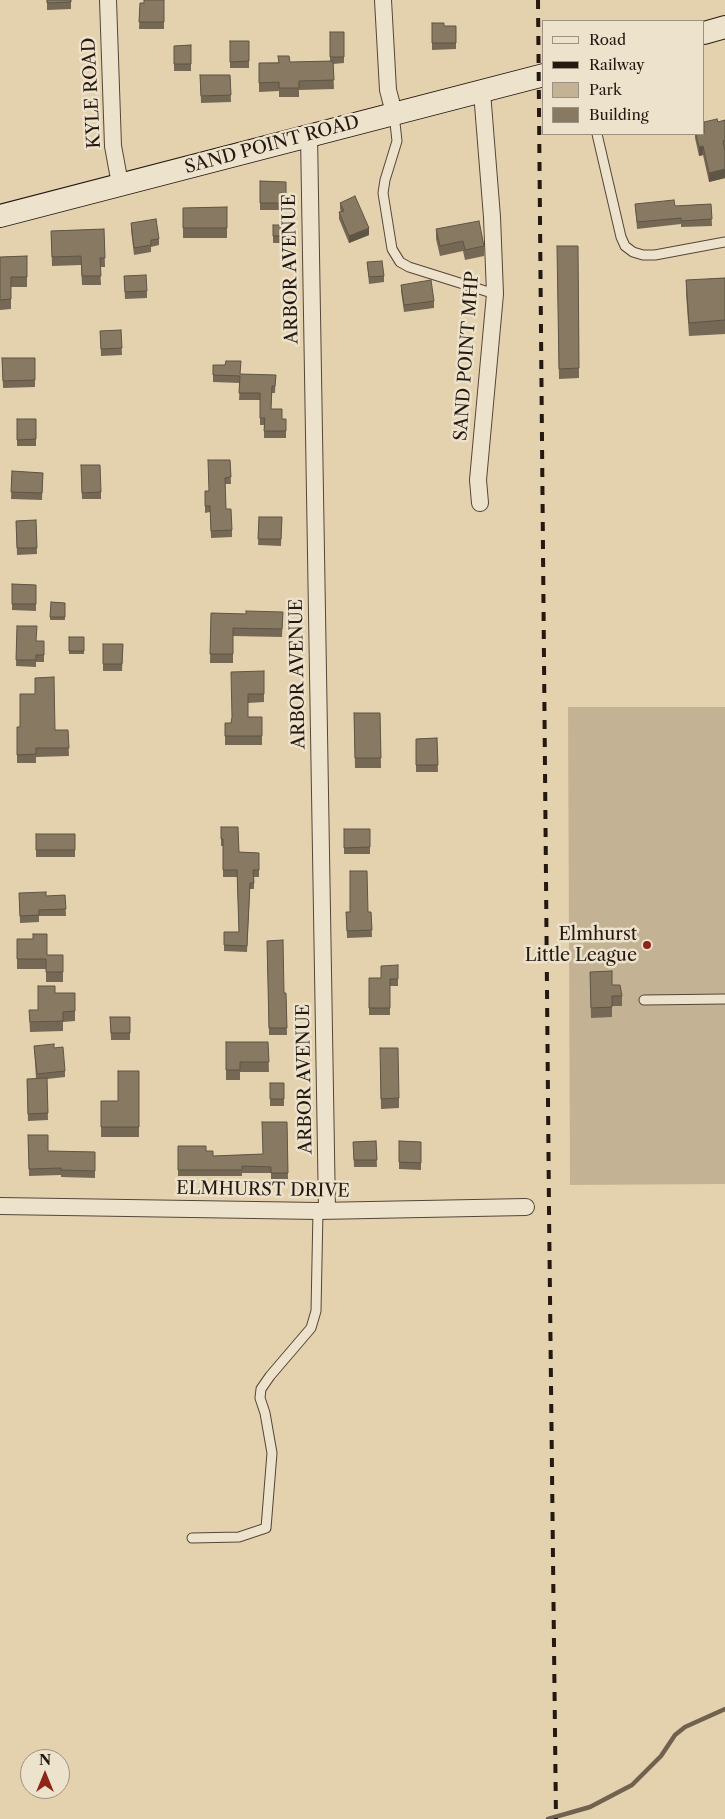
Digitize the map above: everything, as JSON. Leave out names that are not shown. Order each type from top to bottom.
[{"type":"street","name":"KYLE ROAD","points":[[108,0],[113,146],[120,184]]},
{"type":"street","points":[[383,0],[388,90],[394,113]]},
{"type":"street","points":[[705,33],[725,27]]},
{"type":"street","name":"SAND POINT ROAD","points":[[0,216],[542,76]]},
{"type":"street","name":"SAND POINT MHP","points":[[480,503],[478,480],[495,294],[492,217],[482,92]]},
{"type":"street","name":"ARBOR AVENUE","points":[[309,135],[322,1212]]},
{"type":"street","name":"ELMHURST DRIVE","points":[[0,1201],[322,1212],[526,1207]]},
{"type":"lane","points":[[394,113],[397,141],[383,193],[392,249],[400,262],[409,267],[495,294]]},
{"type":"lane","points":[[598,135],[621,237],[625,246],[633,252],[643,255],[655,255],[725,242]]},
{"type":"lane","points":[[644,1000],[725,1000]]},
{"type":"lane","points":[[192,1538],[239,1537],[266,1528],[272,1453],[265,1413],[260,1398],[261,1389],[311,1328],[316,1311],[322,1212]]},
{"type":"green space","name":"Elmhurst Little League","points":[[568,707],[725,707],[725,1184],[570,1185]]},
{"type":"building","points":[[47,0],[71,0],[71,2],[47,3]]},
{"type":"building","points":[[144,0],[164,0],[164,22],[139,22],[140,3],[144,3]]},
{"type":"building","points":[[432,23],[456,26],[456,43],[432,43]]},
{"type":"building","points":[[330,32],[344,32],[344,57],[330,57]]},
{"type":"building","points":[[230,41],[249,41],[249,61],[230,62]]},
{"type":"building","points":[[191,45],[191,64],[174,64],[174,46]]},
{"type":"building","points":[[278,56],[289,56],[290,62],[333,61],[334,80],[299,81],[299,88],[279,88],[279,82],[259,83],[259,63],[279,63]]},
{"type":"building","points":[[200,75],[230,75],[231,95],[201,96]]},
{"type":"building","points":[[717,119],[718,122],[725,120],[725,141],[723,141],[725,169],[709,173],[703,146],[699,147],[696,135],[705,135],[705,122]]},
{"type":"building","points":[[260,181],[286,182],[286,193],[280,193],[280,203],[260,203]]},
{"type":"building","points":[[355,196],[369,228],[349,236],[339,212],[344,211],[340,203]]},
{"type":"building","points":[[674,200],[675,206],[711,204],[712,219],[681,221],[681,218],[637,222],[635,204]]},
{"type":"building","points":[[227,207],[227,228],[183,228],[183,208]]},
{"type":"building","points":[[156,219],[159,239],[151,240],[151,245],[134,248],[131,223]]},
{"type":"building","points":[[479,221],[484,246],[465,250],[463,241],[440,246],[436,229]]},
{"type":"building","points":[[273,225],[288,225],[288,236],[273,236]]},
{"type":"building","points":[[104,229],[105,258],[100,258],[101,276],[82,276],[81,256],[52,257],[51,231]]},
{"type":"building","points":[[557,246],[578,246],[579,368],[559,369]]},
{"type":"building","points":[[27,256],[27,277],[11,277],[11,299],[0,300],[0,257]]},
{"type":"building","points":[[382,261],[384,276],[369,277],[367,262]]},
{"type":"building","points":[[146,275],[147,291],[125,292],[124,276]]},
{"type":"building","points":[[725,278],[725,320],[689,323],[686,280]]},
{"type":"building","points":[[431,280],[434,301],[404,305],[401,285]]},
{"type":"building","points":[[121,330],[122,348],[101,349],[100,331]]},
{"type":"building","points":[[2,358],[35,358],[35,380],[3,381]]},
{"type":"building","points":[[226,361],[241,361],[240,374],[276,375],[275,386],[272,386],[271,409],[282,409],[282,419],[286,419],[286,431],[264,431],[265,418],[260,418],[260,393],[239,393],[240,376],[213,375],[213,365],[225,365]]},
{"type":"building","points":[[17,419],[36,419],[36,439],[17,440]]},
{"type":"building","points":[[208,460],[230,460],[231,477],[225,478],[226,509],[231,509],[232,530],[211,531],[210,506],[205,506],[205,491],[209,491]]},
{"type":"building","points":[[81,465],[100,465],[101,492],[82,493]]},
{"type":"building","points":[[12,471],[43,473],[42,493],[11,492]]},
{"type":"building","points":[[259,517],[282,517],[281,539],[258,539]]},
{"type":"building","points":[[36,520],[37,548],[17,548],[16,521]]},
{"type":"building","points":[[12,584],[36,585],[36,604],[12,604]]},
{"type":"building","points":[[51,602],[65,603],[65,617],[50,617]]},
{"type":"building","points":[[246,611],[283,612],[282,629],[233,628],[233,654],[210,654],[211,613],[246,614]]},
{"type":"building","points":[[17,626],[37,626],[36,641],[44,641],[44,655],[36,655],[36,660],[16,660]]},
{"type":"building","points":[[69,637],[84,637],[84,651],[69,651]]},
{"type":"building","points":[[103,644],[123,644],[122,664],[103,664]]},
{"type":"building","points":[[264,671],[264,694],[248,694],[248,717],[262,717],[262,736],[225,736],[225,723],[231,723],[232,717],[231,672]]},
{"type":"building","points":[[54,677],[55,730],[68,730],[69,748],[36,748],[36,754],[17,755],[17,727],[20,727],[20,694],[35,694],[35,678]]},
{"type":"building","points":[[354,713],[380,713],[381,758],[355,758]]},
{"type":"building","points":[[437,738],[438,765],[416,765],[416,739]]},
{"type":"building","points":[[221,827],[238,827],[239,852],[259,853],[259,870],[253,870],[254,883],[250,883],[247,946],[224,945],[224,932],[239,932],[237,870],[223,870]]},
{"type":"building","points":[[344,829],[370,829],[370,847],[344,848]]},
{"type":"building","points":[[36,834],[75,834],[75,850],[36,850]]},
{"type":"building","points":[[350,871],[367,871],[368,912],[371,912],[372,930],[347,931],[346,912],[350,912]]},
{"type":"building","points":[[46,892],[46,896],[65,895],[66,909],[39,910],[39,915],[20,916],[19,893]]},
{"type":"building","points":[[33,934],[47,934],[47,955],[63,955],[63,972],[46,972],[46,959],[17,959],[17,939],[33,939]]},
{"type":"building","points":[[283,940],[287,1028],[269,1028],[267,941]]},
{"type":"building","points":[[398,965],[398,979],[390,979],[390,1008],[369,1008],[369,978],[381,978],[381,966]]},
{"type":"building","points":[[612,971],[612,985],[620,985],[622,996],[612,996],[612,1007],[591,1008],[590,972]]},
{"type":"building","points":[[38,986],[55,986],[55,993],[75,993],[75,1011],[63,1012],[63,1021],[30,1022],[29,1010],[38,1010]]},
{"type":"building","points":[[110,1017],[130,1017],[130,1033],[111,1033]]},
{"type":"building","points":[[226,1042],[268,1042],[269,1062],[240,1062],[240,1070],[226,1070]]},
{"type":"building","points":[[54,1044],[54,1048],[63,1047],[65,1071],[37,1074],[34,1046]]},
{"type":"building","points":[[380,1048],[398,1048],[399,1098],[381,1099]]},
{"type":"building","points":[[118,1071],[139,1071],[139,1127],[101,1127],[101,1101],[118,1101]]},
{"type":"building","points":[[47,1078],[48,1113],[28,1114],[27,1079]]},
{"type":"building","points":[[270,1083],[284,1083],[284,1099],[270,1099]]},
{"type":"building","points":[[262,1122],[287,1122],[288,1173],[271,1173],[271,1167],[242,1166],[242,1170],[178,1170],[178,1146],[206,1146],[206,1151],[213,1151],[213,1156],[263,1154]]},
{"type":"building","points":[[28,1135],[48,1135],[48,1151],[95,1152],[95,1171],[61,1170],[61,1168],[29,1169]]},
{"type":"building","points":[[376,1141],[377,1160],[354,1160],[353,1142]]},
{"type":"building","points":[[399,1141],[421,1142],[421,1163],[399,1162]]},
{"type":"waterway","points":[[548,1819],[590,1807],[632,1785],[661,1756],[675,1735],[685,1727],[725,1709]]},
{"type":"railway","points":[[538,0],[556,1819]]},
{"type":"place","name":"Elmhurst Little League","points":[[647,945]]}]
